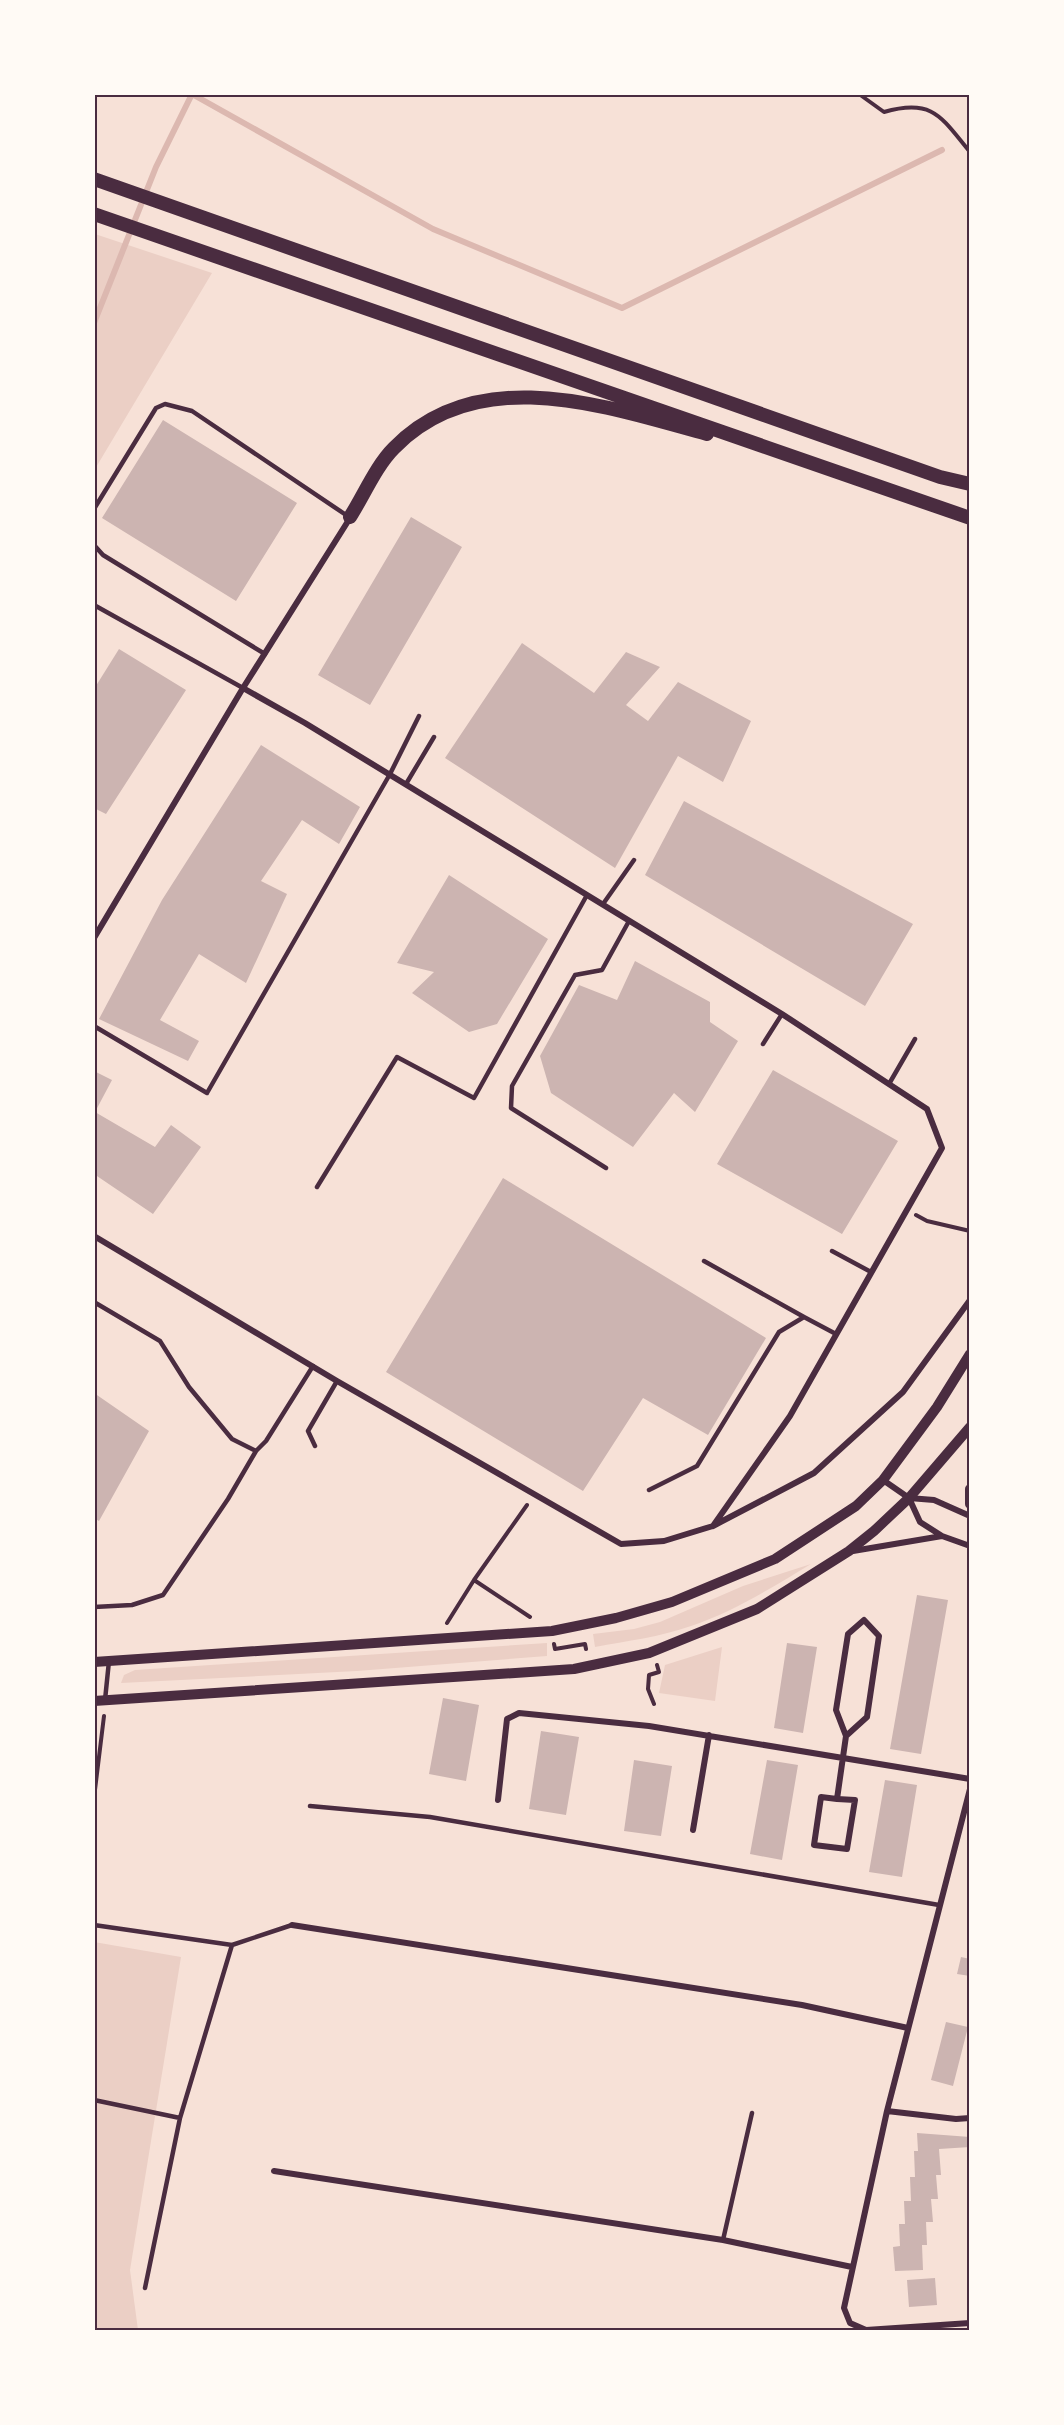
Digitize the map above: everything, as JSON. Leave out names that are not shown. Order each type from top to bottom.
[{"type":"main road","points":[[94,179],[929,473],[969,484]]},
{"type":"main road","points":[[99,215],[811,461],[969,518]]},
{"type":"main road","points":[[350,517],[393,449],[423,422],[457,407],[491,399],[523,397],[592,405],[811,461]]},
{"type":"street","points":[[94,938],[243,688],[350,517]]},
{"type":"street","points":[[243,688],[390,774],[782,1014],[927,1109],[942,1148],[789,1416],[713,1526]]},
{"type":"street","points":[[94,1236],[337,1381],[621,1544],[664,1541],[713,1526],[814,1473],[903,1392],[969,1300]]},
{"type":"street","points":[[94,1662],[483,1638],[552,1631],[616,1618],[672,1602],[775,1559],[856,1506],[883,1480],[937,1407],[969,1354]]},
{"type":"street","points":[[100,1701],[495,1675],[574,1668],[649,1653],[757,1609],[849,1551],[909,1498],[969,1427]]},
{"type":"street","points":[[883,1480],[909,1498],[934,1500],[969,1516]]},
{"type":"street","points":[[969,1489],[969,1504]]},
{"type":"street","points":[[909,1498],[920,1522],[942,1536],[969,1546]]},
{"type":"street","points":[[849,1551],[942,1536]]},
{"type":"street","points":[[837,1799],[846,1736],[836,1710],[848,1634],[864,1620],[879,1636],[867,1717],[846,1736]]},
{"type":"street","points":[[498,1800],[507,1719],[519,1713],[649,1726],[969,1779]]},
{"type":"street","points":[[693,1830],[709,1735]]},
{"type":"street","points":[[969,1789],[887,2111],[844,2308],[850,2323],[866,2330],[969,2324]]},
{"type":"street","points":[[821,1797],[837,1799],[855,1800],[848,1849],[814,1845],[821,1797]]},
{"type":"street","points":[[292,1924],[802,2005],[908,2028]]},
{"type":"street","points":[[887,2111],[956,2119],[969,2118]]},
{"type":"street","points":[[274,2170],[723,2240],[852,2267]]},
{"type":"lane","points":[[94,509],[156,408],[165,404],[192,411],[350,517]]},
{"type":"lane","points":[[94,545],[103,555],[265,654]]},
{"type":"lane","points":[[94,605],[243,688]]},
{"type":"lane","points":[[94,1026],[207,1094],[390,774],[419,716]]},
{"type":"lane","points":[[406,784],[434,736]]},
{"type":"lane","points":[[603,904],[634,860]]},
{"type":"lane","points":[[317,1187],[397,1057],[474,1098],[587,895]]},
{"type":"lane","points":[[606,1168],[511,1108],[512,1086],[575,975],[602,970],[629,921]]},
{"type":"lane","points":[[763,1044],[782,1014]]},
{"type":"lane","points":[[889,1084],[915,1039]]},
{"type":"lane","points":[[832,1251],[871,1272]]},
{"type":"lane","points":[[704,1261],[836,1334]]},
{"type":"lane","points":[[94,1302],[160,1341],[189,1387],[232,1439],[256,1451]]},
{"type":"lane","points":[[650,1490],[698,1466],[779,1332],[804,1317]]},
{"type":"lane","points":[[94,1607],[132,1605],[163,1595],[313,1366]]},
{"type":"lane","points":[[315,1446],[308,1431],[337,1381]]},
{"type":"lane","points":[[100,1701],[109,1661]]},
{"type":"lane","points":[[310,1806],[430,1817],[939,1905]]},
{"type":"lane","points":[[94,1925],[232,1946],[292,1924]]},
{"type":"lane","points":[[145,2288],[180,2118],[232,1946]]},
{"type":"lane","points":[[94,2100],[180,2118]]},
{"type":"lane","points":[[723,2240],[752,2113]]},
{"type":"path","points":[[859,94],[884,112],[903,106],[923,106],[943,120],[969,152]]},
{"type":"path","points":[[907,1210],[927,1221],[969,1231]]},
{"type":"path","points":[[447,1623],[474,1580],[535,1495]]},
{"type":"path","points":[[474,1580],[530,1617]]},
{"type":"path","points":[[554,1643],[555,1649],[585,1644],[586,1649]]},
{"type":"path","points":[[654,1704],[648,1689],[649,1675],[659,1672],[657,1664]]},
{"type":"path","points":[[94,1798],[100,1701]]},
{"type":"shaded area","points":[[94,234],[212,273],[95,469]]},
{"type":"shaded area","points":[[811,1564],[752,1598],[707,1620],[667,1633],[595,1647],[593,1634],[634,1629],[660,1622],[743,1586]]},
{"type":"shaded area","points":[[547,1643],[547,1656],[357,1671],[121,1683],[124,1675],[135,1670]]},
{"type":"shaded area","points":[[722,1647],[715,1701],[659,1693],[665,1665]]},
{"type":"shaded area","points":[[94,1942],[181,1957],[130,2270],[138,2330],[95,2330]]},
{"type":"building","points":[[163,420],[297,503],[236,601],[102,518]]},
{"type":"building","points":[[411,517],[462,547],[370,705],[318,675]]},
{"type":"building","points":[[522,643],[594,693],[626,652],[660,667],[626,705],[648,721],[678,682],[751,721],[723,782],[678,756],[615,868],[445,758]]},
{"type":"building","points":[[119,649],[186,690],[106,814],[94,808],[94,689]]},
{"type":"building","points":[[261,745],[360,807],[339,844],[302,820],[261,881],[287,894],[246,983],[199,954],[160,1020],[199,1041],[188,1061],[99,1019],[162,900]]},
{"type":"building","points":[[684,801],[913,924],[865,1006],[645,875]]},
{"type":"building","points":[[449,875],[548,939],[497,1024],[469,1032],[412,993],[434,972],[397,963]]},
{"type":"building","points":[[635,961],[710,1002],[710,1022],[738,1041],[695,1112],[674,1093],[633,1147],[551,1093],[540,1056],[579,985],[617,1000]]},
{"type":"building","points":[[773,1070],[898,1141],[842,1234],[717,1164]]},
{"type":"building","points":[[94,1071],[112,1080],[95,1112],[155,1147],[171,1125],[201,1147],[153,1214],[94,1174]]},
{"type":"building","points":[[503,1178],[766,1338],[708,1435],[643,1398],[583,1491],[386,1372]]},
{"type":"building","points":[[94,1393],[149,1431],[99,1521],[94,1518]]},
{"type":"building","points":[[917,1595],[948,1600],[921,1754],[890,1749]]},
{"type":"building","points":[[787,1643],[817,1647],[803,1733],[774,1728]]},
{"type":"building","points":[[443,1698],[479,1705],[466,1781],[429,1774]]},
{"type":"building","points":[[541,1731],[579,1737],[566,1815],[529,1809]]},
{"type":"building","points":[[634,1760],[672,1766],[661,1836],[624,1831]]},
{"type":"building","points":[[767,1760],[798,1765],[782,1860],[750,1854]]},
{"type":"building","points":[[885,1780],[917,1785],[902,1877],[869,1872]]},
{"type":"building","points":[[961,1957],[970,1959],[970,1976],[957,1974]]},
{"type":"building","points":[[946,2022],[968,2027],[953,2086],[931,2080]]},
{"type":"building","points":[[917,2133],[970,2137],[970,2147],[939,2149],[941,2175],[936,2175],[938,2199],[931,2199],[933,2222],[926,2222],[927,2245],[922,2245],[923,2270],[895,2271],[893,2247],[900,2246],[899,2224],[905,2224],[904,2201],[911,2201],[910,2177],[915,2177],[914,2151],[918,2151]]},
{"type":"building","points":[[935,2278],[937,2305],[909,2307],[907,2280]]},
{"type":"waterway","points":[[192,94],[433,229],[622,308],[942,150]]},
{"type":"waterway","points":[[94,323],[156,167],[192,94]]}]
